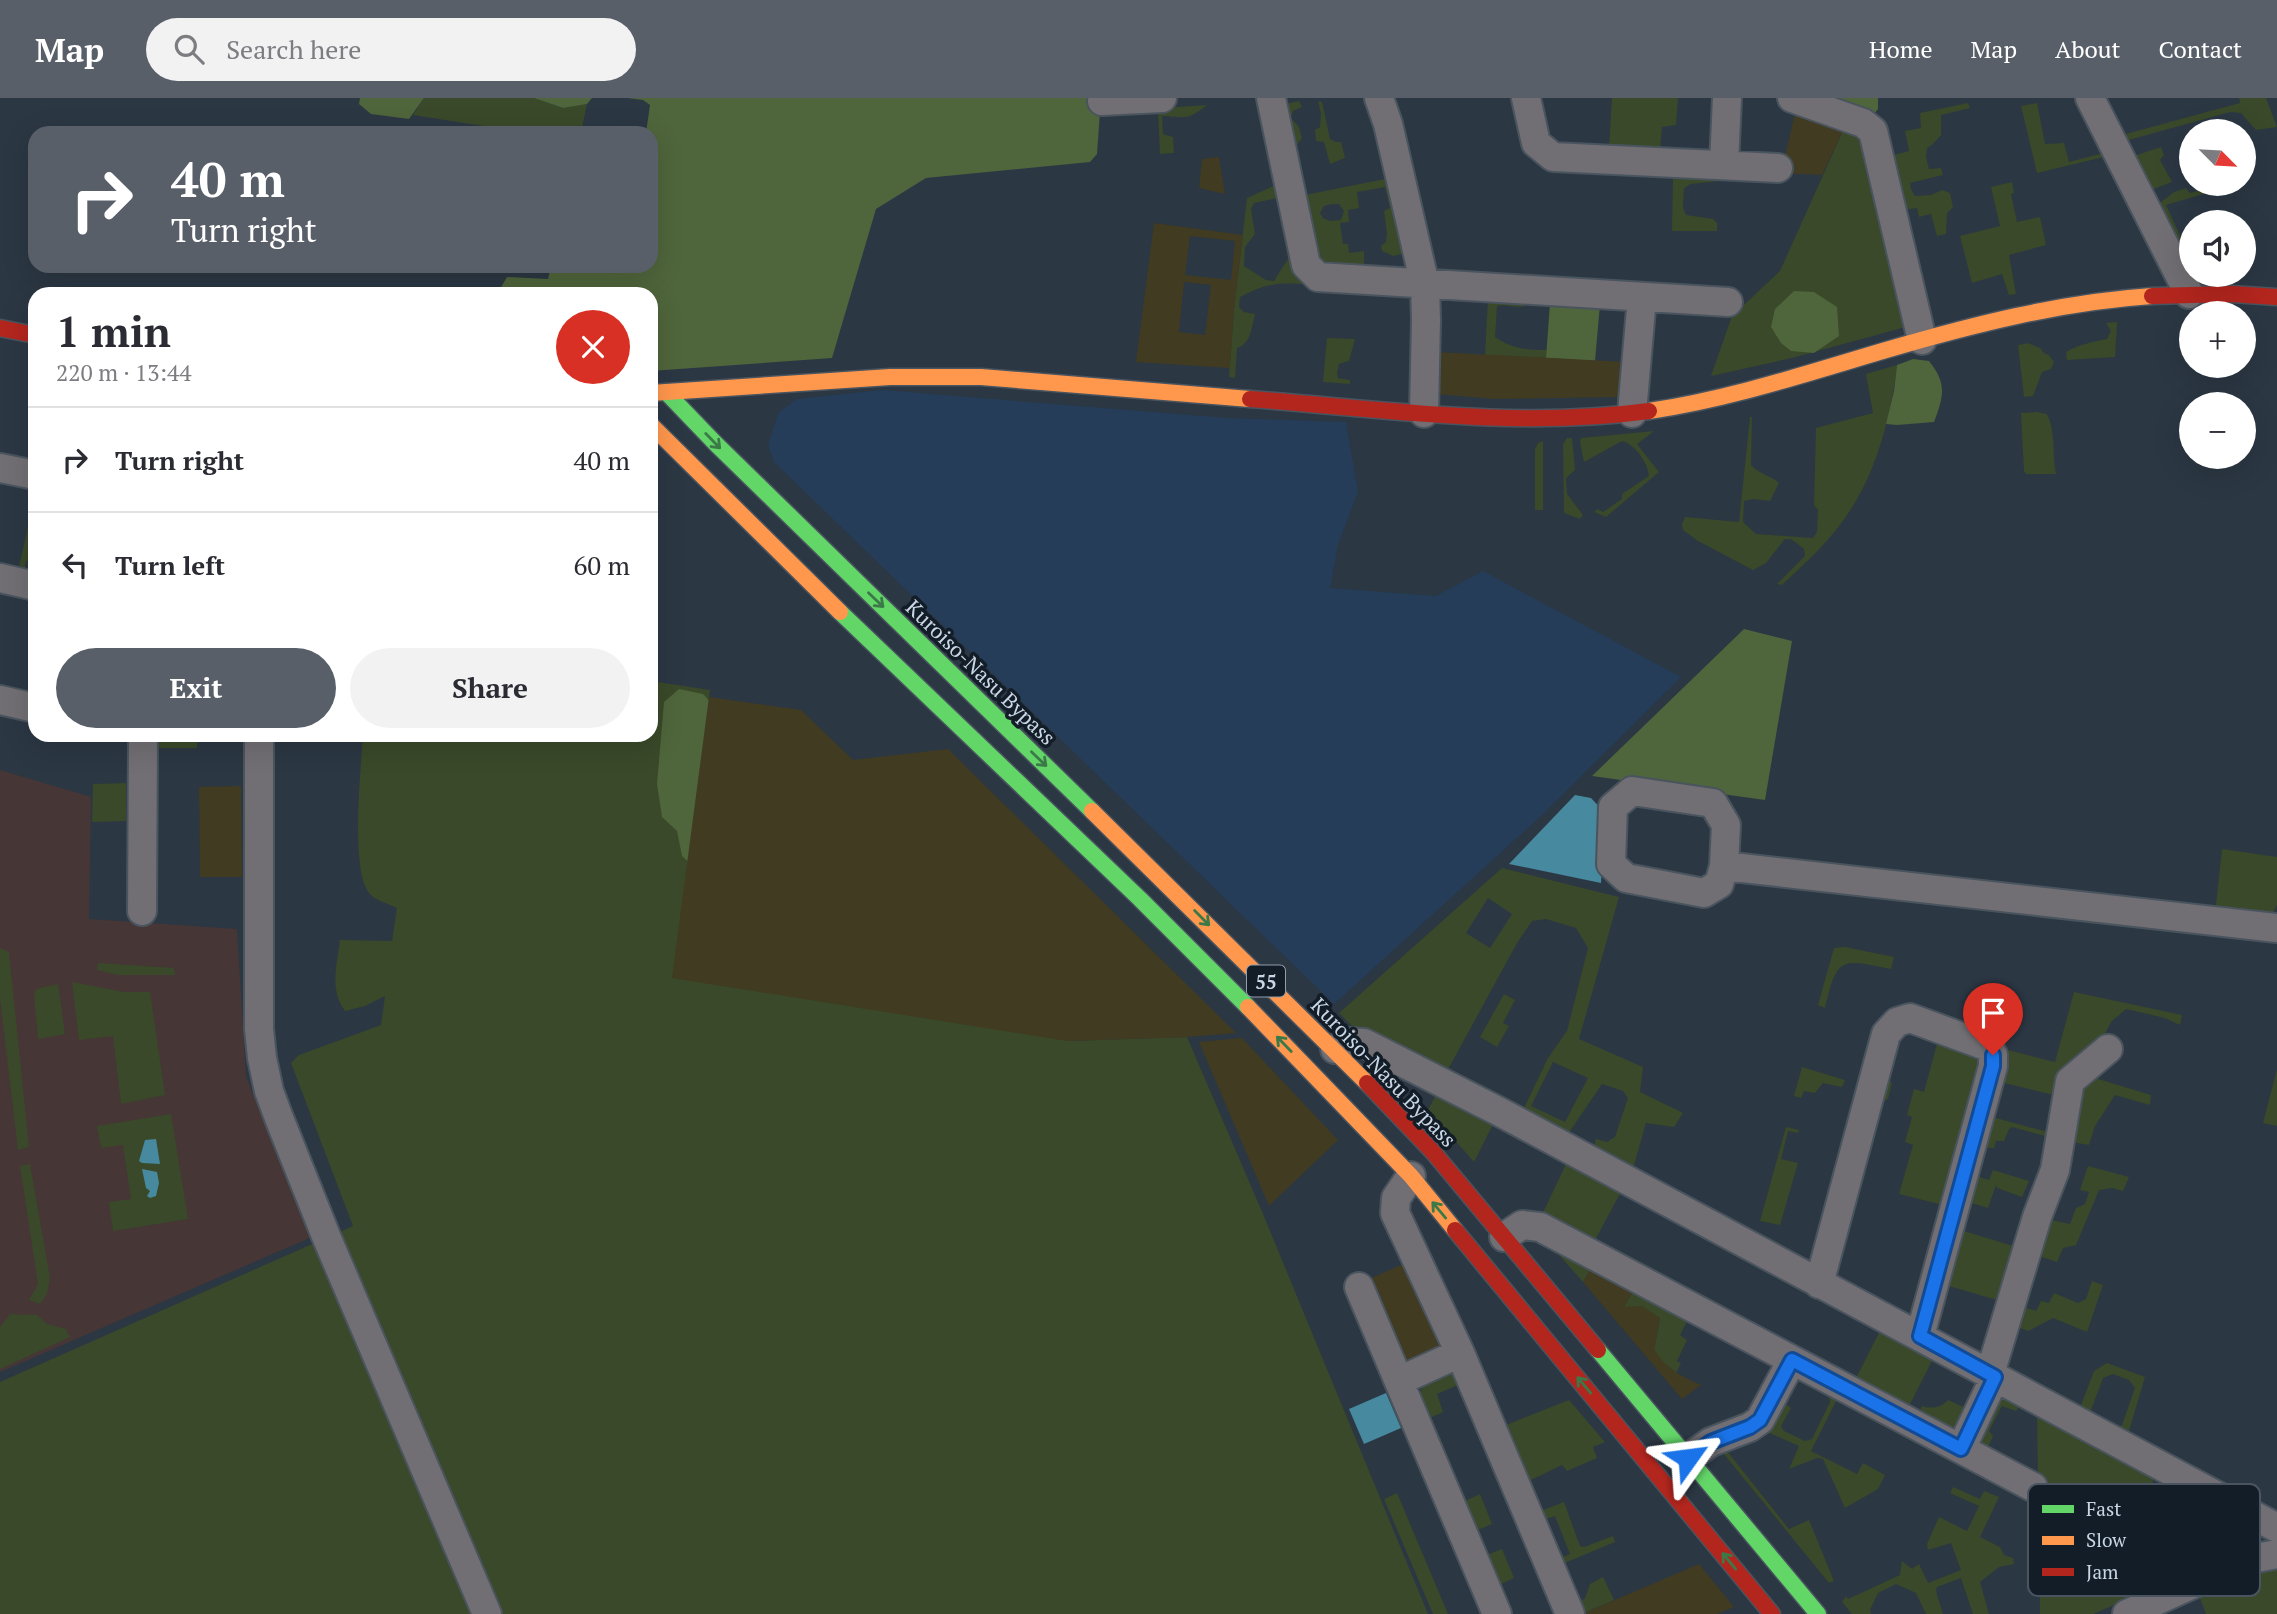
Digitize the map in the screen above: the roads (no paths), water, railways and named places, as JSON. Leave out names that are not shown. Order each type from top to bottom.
[{"type":"main road","points":[[659,393],[890,377],[981,377],[1424,413],[1568,419],[1632,413],[1714,399],[1922,340],[2021,315],[2087,302],[2189,294],[2277,296]]},
{"type":"main road","points":[[0,328],[28,333]]},
{"type":"main road","name":"Kuroiso-Nasu Bypass","points":[[659,393],[716,444],[1335,1049],[1433,1152],[1818,1614]]},
{"type":"main road","name":"55","points":[[658,432],[842,614],[1140,899],[1264,1022],[1411,1176],[1772,1614]]},
{"type":"street","points":[[1102,101],[1162,98]]},
{"type":"street","points":[[1271,98],[1306,265],[1318,278],[1728,302]]},
{"type":"street","points":[[1380,98],[1425,285],[1424,413]]},
{"type":"street","points":[[1525,98],[1536,143],[1553,158],[1778,168]]},
{"type":"street","points":[[1724,165],[1727,98]]},
{"type":"street","points":[[1792,98],[1863,122],[1873,131],[1922,340]]},
{"type":"street","points":[[2091,98],[2189,294]]},
{"type":"street","points":[[1632,413],[1642,297]]},
{"type":"street","points":[[0,468],[28,474]]},
{"type":"street","points":[[0,578],[28,584]]},
{"type":"street","points":[[0,700],[28,706]]},
{"type":"street","points":[[142,911],[143,742]]},
{"type":"street","points":[[259,742],[259,1028],[269,1091],[326,1236],[487,1614]]},
{"type":"street","points":[[1632,791],[1713,803],[1726,825],[1724,866],[1719,884],[1704,893],[1626,878],[1611,864],[1613,807],[1632,791]]},
{"type":"street","points":[[1724,866],[2277,928]]},
{"type":"street","points":[[1819,1284],[1886,1034],[1897,1023],[1910,1018],[1989,1047],[1993,1055],[1993,1066],[1920,1336]]},
{"type":"street","points":[[1335,1049],[1349,1042],[1364,1043],[1498,1111],[2195,1484]]},
{"type":"street","points":[[1961,1449],[1993,1376],[2037,1217],[2055,1170],[2070,1081],[2108,1049]]},
{"type":"street","points":[[1411,1176],[1396,1198],[1395,1213],[1460,1353],[1570,1614]]},
{"type":"street","points":[[1504,1237],[1522,1225],[1540,1227],[2028,1484]]},
{"type":"street","points":[[1359,1287],[1497,1614]]},
{"type":"street","points":[[1399,1381],[1460,1353]]},
{"type":"street","points":[[1688,1458],[1711,1442],[1750,1427],[1760,1420],[1792,1360]]},
{"type":"street","points":[[2260,1519],[2277,1528]]},
{"type":"street","points":[[2134,1613],[2170,1596]]}]
